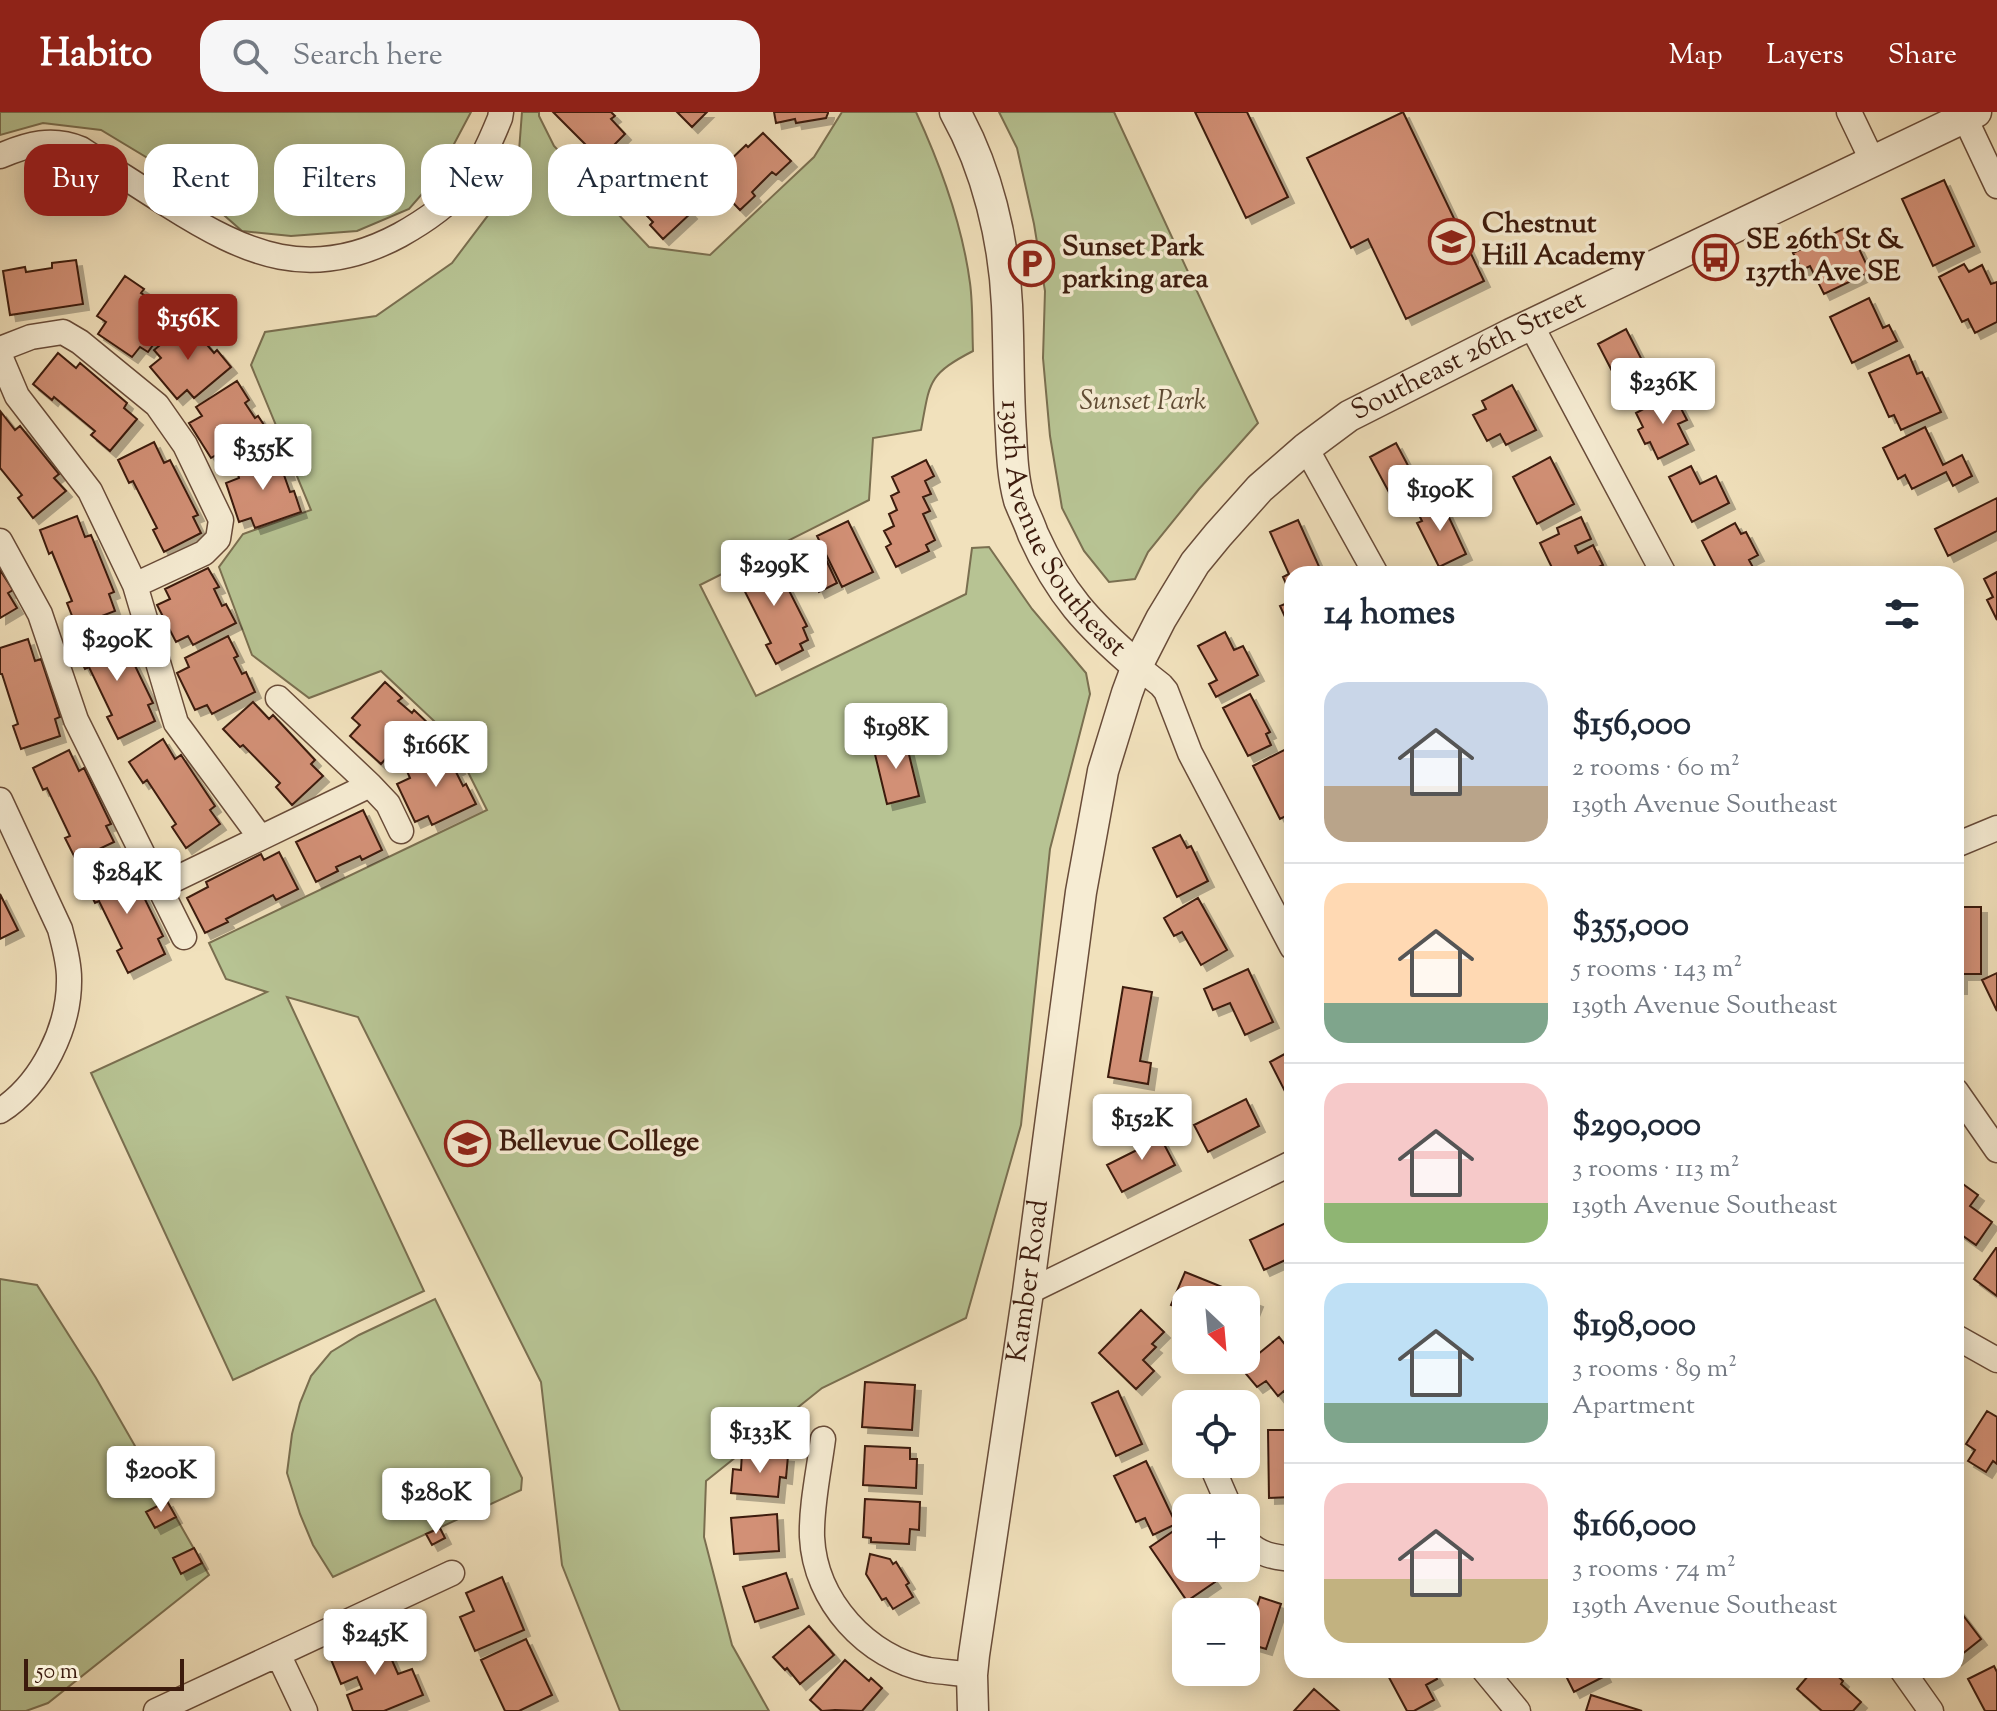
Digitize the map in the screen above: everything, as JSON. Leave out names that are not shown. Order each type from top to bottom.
[{"type":"street","points":[[0,156],[36,143],[69,144],[228,241],[285,259],[307,260],[363,251],[388,241],[441,210],[462,191],[485,155],[501,112]]},
{"type":"street","name":"139th Avenue Southeast","points":[[955,112],[983,176],[1002,256],[1007,305],[1013,470],[1020,502],[1055,578],[1075,607],[1102,637],[1166,691],[1190,753],[1284,932]]},
{"type":"street","points":[[1849,112],[1873,162]]},
{"type":"street","points":[[1970,115],[1997,186]]},
{"type":"street","name":"Southeast 26th Street","points":[[1137,666],[1195,563],[1218,535],[1260,488],[1349,416],[1531,325],[1970,115]]},
{"type":"street","points":[[1531,325],[1660,566]]},
{"type":"street","points":[[0,349],[31,337],[63,332],[80,342],[157,405],[185,445],[221,520],[218,539],[204,553],[135,585]]},
{"type":"street","points":[[0,356],[17,396],[90,491],[135,585],[176,723],[260,837]]},
{"type":"street","points":[[1306,448],[1372,566]]},
{"type":"street","points":[[0,541],[40,614],[76,720],[184,937]]},
{"type":"street","name":"Kamber Road","points":[[973,1711],[972,1675],[1084,877],[1103,771],[1137,666]]},
{"type":"street","points":[[278,698],[388,804],[401,831]]},
{"type":"street","points":[[159,887],[370,785]]},
{"type":"street","points":[[0,800],[60,929],[69,977],[61,1027],[45,1063],[32,1081],[0,1111]]},
{"type":"street","points":[[1964,842],[1997,828]]},
{"type":"street","points":[[1964,1103],[1997,1150]]},
{"type":"street","points":[[1028,1292],[1284,1167]]},
{"type":"street","points":[[1964,1341],[1997,1360]]},
{"type":"street","points":[[823,1439],[812,1536],[820,1575],[838,1611],[871,1645],[898,1659],[927,1670],[972,1675]]},
{"type":"street","points":[[1260,1552],[1284,1557]]},
{"type":"street","points":[[156,1711],[452,1573]]},
{"type":"street","points":[[278,1654],[305,1711]]},
{"type":"street","points":[[1491,1678],[1518,1711]]},
{"type":"street","points":[[1908,1678],[1931,1711]]},
{"type":"green space","points":[[0,112],[471,112],[454,144],[421,144],[421,195],[405,211],[405,144],[274,144],[274,216],[392,216],[357,231],[291,236],[242,231],[225,216],[258,216],[258,144],[144,144],[144,156],[101,130],[43,123],[0,135]]},
{"type":"green space","points":[[522,112],[539,112],[553,144],[548,144],[548,216],[620,216],[649,247],[710,255],[814,157],[842,112],[916,112],[942,174],[962,239],[971,291],[973,351],[947,367],[933,382],[921,430],[873,438],[869,500],[700,585],[756,696],[966,594],[972,548],[989,547],[1032,609],[1086,673],[1090,694],[1050,849],[1021,1125],[966,1318],[822,1388],[706,1481],[704,1537],[732,1645],[769,1711],[620,1711],[562,1565],[541,1382],[358,1017],[287,997],[424,1291],[233,1380],[91,1073],[267,992],[226,979],[209,943],[487,810],[450,736],[381,671],[309,698],[252,655],[219,567],[243,534],[311,510],[251,365],[265,332],[376,316],[452,263],[488,216],[532,216],[532,144],[520,144]]},
{"type":"green space","name":"Sunset Park","points":[[999,112],[1114,112],[1258,423],[1148,552],[1135,579],[1109,582],[1084,551],[1062,508],[1050,436],[1043,358],[1045,291],[1017,148]]},
{"type":"green space","points":[[0,1279],[37,1285],[96,1378],[209,1575],[48,1703],[26,1711],[0,1711]]},
{"type":"green space","points":[[435,1299],[522,1478],[521,1490],[333,1577],[313,1545],[287,1473],[300,1403],[311,1376],[331,1352],[359,1335]]},
{"type":"building","points":[[553,112],[611,112],[615,116],[611,119],[625,134],[615,144],[585,144]]},
{"type":"building","points":[[677,112],[707,112],[692,127]]},
{"type":"building","points":[[774,112],[828,113],[826,118],[776,123]]},
{"type":"building","points":[[1195,112],[1247,112],[1288,197],[1246,218]]},
{"type":"building","points":[[1403,112],[1484,281],[1406,319],[1368,239],[1351,248],[1307,158]]},
{"type":"building","points":[[763,133],[791,161],[776,175],[772,172],[752,192],[755,196],[740,210],[737,207],[737,154],[746,145],[748,147]]},
{"type":"building","points":[[1944,180],[1974,246],[1933,266],[1902,199]]},
{"type":"building","points":[[647,216],[688,216],[663,239],[650,225],[653,222]]},
{"type":"building","points":[[1843,229],[1847,239],[1853,236],[1870,272],[1824,294],[1810,266],[1802,270],[1793,253]]},
{"type":"building","points":[[76,260],[83,304],[10,315],[3,271],[25,267],[26,272],[52,268],[52,263]]},
{"type":"building","points":[[1964,264],[1969,272],[1982,265],[1991,284],[1997,282],[1997,322],[1975,333],[1968,319],[1962,322],[1939,277]]},
{"type":"building","points":[[125,276],[144,289],[141,293],[176,313],[148,352],[140,347],[132,357],[98,334],[106,322],[97,316]]},
{"type":"building","points":[[1869,298],[1883,328],[1889,325],[1897,341],[1852,363],[1830,317]]},
{"type":"building","points":[[192,319],[206,336],[202,339],[214,353],[217,350],[231,367],[194,398],[187,390],[177,399],[150,367],[161,358],[154,350]]},
{"type":"building","points":[[1626,329],[1646,368],[1638,372],[1648,390],[1627,400],[1598,344]]},
{"type":"building","points":[[58,353],[76,368],[80,363],[127,403],[124,408],[137,419],[110,451],[91,435],[95,431],[33,384]]},
{"type":"building","points":[[1909,355],[1917,374],[1922,372],[1941,412],[1901,430],[1894,415],[1889,417],[1869,373]]},
{"type":"building","points":[[237,381],[249,400],[245,403],[270,434],[228,460],[223,451],[211,458],[189,423],[202,416],[196,407]]},
{"type":"building","points":[[1512,385],[1536,430],[1506,445],[1500,434],[1487,441],[1473,415],[1486,409],[1482,401]]},
{"type":"building","points":[[1673,393],[1687,420],[1678,424],[1688,444],[1658,459],[1650,442],[1645,444],[1638,430],[1643,427],[1636,413]]},
{"type":"building","points":[[1,412],[15,430],[20,426],[59,474],[54,478],[66,491],[33,518],[18,498],[22,495],[0,468]]},
{"type":"building","points":[[1925,427],[1943,465],[1962,455],[1972,476],[1953,486],[1946,472],[1912,489],[1905,475],[1898,479],[1883,448]]},
{"type":"building","points":[[154,442],[164,463],[170,460],[198,515],[193,517],[201,533],[164,552],[153,530],[157,528],[133,481],[129,483],[118,460]]},
{"type":"building","points":[[1396,443],[1413,475],[1422,471],[1432,491],[1398,509],[1370,457]]},
{"type":"building","points":[[282,453],[289,474],[284,475],[290,492],[294,491],[301,512],[255,528],[251,518],[239,522],[226,483],[239,478],[236,468]]},
{"type":"building","points":[[1550,457],[1574,504],[1537,524],[1513,477]]},
{"type":"building","points":[[926,460],[934,476],[925,481],[931,494],[923,497],[930,511],[923,514],[935,540],[926,545],[929,551],[896,567],[886,547],[891,544],[884,531],[894,526],[889,514],[897,510],[891,496],[899,492],[892,477]]},
{"type":"building","points":[[1691,466],[1700,484],[1716,476],[1729,503],[1692,522],[1669,477]]},
{"type":"building","points":[[1440,498],[1466,554],[1438,566],[1417,523],[1422,521],[1416,509]]},
{"type":"building","points":[[1997,498],[1997,531],[1948,556],[1935,529]]},
{"type":"building","points":[[77,516],[85,537],[91,535],[114,592],[109,594],[115,611],[76,626],[67,603],[72,601],[40,530]]},
{"type":"building","points":[[1581,517],[1591,539],[1575,546],[1578,553],[1593,545],[1603,565],[1551,566],[1540,543],[1559,534],[1557,528]]},
{"type":"building","points":[[1298,520],[1319,566],[1285,566],[1270,532]]},
{"type":"building","points":[[848,521],[873,572],[842,587],[817,536]]},
{"type":"building","points":[[1735,523],[1741,534],[1746,532],[1758,555],[1749,560],[1752,566],[1715,566],[1702,541]]},
{"type":"building","points":[[822,551],[837,583],[819,592],[804,560]]},
{"type":"building","points":[[771,555],[807,626],[803,628],[808,640],[800,644],[803,650],[776,664],[766,645],[771,643],[735,572]]},
{"type":"building","points":[[208,568],[219,587],[214,589],[222,606],[226,604],[236,623],[193,645],[188,636],[176,642],[157,605],[170,599],[165,589]]},
{"type":"building","points":[[0,570],[13,590],[8,593],[17,608],[0,618]]},
{"type":"building","points":[[1997,572],[1997,620],[1987,600],[1993,597],[1984,579]]},
{"type":"building","points":[[110,629],[120,650],[126,647],[153,703],[148,705],[155,721],[118,739],[107,717],[112,715],[89,667],[85,669],[74,647]]},
{"type":"building","points":[[1225,632],[1234,650],[1243,646],[1258,675],[1216,697],[1209,684],[1217,680],[1198,646]]},
{"type":"building","points":[[228,636],[238,656],[234,658],[242,674],[246,672],[255,692],[212,714],[207,705],[195,710],[177,673],[189,667],[185,658]]},
{"type":"building","points":[[28,639],[35,661],[41,659],[60,717],[55,719],[60,736],[21,749],[13,726],[18,724],[0,674],[0,648]]},
{"type":"building","points":[[385,682],[402,698],[398,701],[430,725],[397,761],[390,754],[381,764],[350,736],[360,725],[352,718]]},
{"type":"building","points":[[1250,694],[1270,732],[1266,734],[1271,745],[1248,756],[1223,708]]},
{"type":"building","points":[[253,702],[269,719],[273,715],[315,760],[311,764],[323,776],[292,805],[276,787],[280,783],[223,729]]},
{"type":"building","points":[[905,738],[919,796],[887,804],[873,746]]},
{"type":"building","points":[[163,739],[175,759],[181,755],[215,806],[210,810],[220,824],[186,848],[172,827],[176,824],[147,780],[143,783],[129,762]]},
{"type":"building","points":[[449,748],[459,768],[455,770],[476,804],[432,825],[428,816],[415,822],[397,784],[410,778],[406,769]]},
{"type":"building","points":[[69,750],[79,771],[84,768],[111,824],[106,826],[114,842],[76,860],[65,838],[70,836],[47,788],[43,790],[33,768]]},
{"type":"building","points":[[1284,750],[1284,817],[1280,819],[1253,766]]},
{"type":"building","points":[[363,810],[382,850],[362,860],[360,856],[336,867],[338,871],[316,882],[296,842]]},
{"type":"building","points":[[1180,835],[1187,848],[1191,846],[1208,881],[1177,897],[1153,848]]},
{"type":"building","points":[[279,852],[298,889],[276,900],[273,895],[205,933],[187,898],[208,887],[206,882],[261,854],[264,860]]},
{"type":"building","points":[[120,862],[131,883],[136,881],[163,936],[158,939],[165,954],[128,973],[117,951],[122,948],[99,901],[95,903],[84,880]]},
{"type":"building","points":[[0,894],[18,930],[0,939]]},
{"type":"building","points":[[1198,898],[1227,950],[1201,965],[1182,932],[1174,936],[1164,918]]},
{"type":"building","points":[[1964,907],[1981,907],[1981,974],[1964,974]]},
{"type":"building","points":[[1248,969],[1273,1022],[1245,1035],[1230,1003],[1213,1010],[1204,989]]},
{"type":"building","points":[[1997,973],[1997,1011],[1982,980]]},
{"type":"building","points":[[1123,987],[1152,992],[1140,1061],[1151,1063],[1148,1084],[1108,1077]]},
{"type":"building","points":[[1284,1054],[1284,1089],[1270,1062]]},
{"type":"building","points":[[1246,1099],[1259,1126],[1208,1152],[1194,1125]]},
{"type":"building","points":[[1156,1129],[1175,1165],[1122,1192],[1107,1165],[1139,1149],[1135,1140]]},
{"type":"building","points":[[1964,1185],[1978,1195],[1970,1206],[1992,1222],[1976,1245],[1964,1237]]},
{"type":"building","points":[[1284,1224],[1284,1261],[1264,1270],[1250,1240]]},
{"type":"building","points":[[1997,1248],[1997,1296],[1974,1279]]},
{"type":"building","points":[[1185,1272],[1220,1286],[1179,1286]]},
{"type":"building","points":[[1141,1310],[1164,1332],[1152,1344],[1156,1347],[1143,1360],[1154,1371],[1136,1389],[1099,1353]]},
{"type":"building","points":[[1279,1337],[1284,1343],[1284,1391],[1278,1396],[1266,1381],[1257,1387],[1246,1374],[1260,1374],[1260,1352]]},
{"type":"building","points":[[865,1382],[915,1385],[912,1430],[862,1427]]},
{"type":"building","points":[[1118,1391],[1142,1444],[1116,1456],[1092,1403]]},
{"type":"building","points":[[1987,1411],[1997,1417],[1997,1464],[1993,1461],[1986,1472],[1968,1461],[1975,1450],[1966,1444]]},
{"type":"building","points":[[1268,1430],[1284,1430],[1284,1497],[1269,1498]]},
{"type":"building","points":[[865,1446],[910,1448],[910,1459],[917,1459],[916,1488],[863,1485]]},
{"type":"building","points":[[742,1452],[788,1456],[786,1478],[780,1477],[778,1497],[731,1493],[733,1469],[741,1470]]},
{"type":"building","points":[[1146,1461],[1172,1516],[1172,1526],[1153,1535],[1145,1518],[1136,1522],[1114,1476]]},
{"type":"building","points":[[865,1499],[920,1502],[919,1530],[910,1529],[909,1544],[871,1542],[871,1538],[863,1537]]},
{"type":"building","points":[[167,1501],[176,1517],[155,1528],[146,1512]]},
{"type":"building","points":[[777,1514],[779,1551],[734,1554],[731,1518]]},
{"type":"building","points":[[440,1528],[445,1538],[432,1545],[426,1534]]},
{"type":"building","points":[[1172,1532],[1172,1579],[1150,1547]]},
{"type":"building","points":[[194,1548],[202,1563],[181,1574],[173,1558]]},
{"type":"building","points":[[870,1554],[890,1559],[893,1564],[896,1562],[909,1583],[906,1585],[913,1597],[893,1609],[886,1598],[882,1600],[866,1574]]},
{"type":"building","points":[[786,1573],[798,1608],[755,1622],[743,1587]]},
{"type":"building","points":[[502,1577],[524,1630],[475,1651],[460,1617],[474,1611],[466,1593]]},
{"type":"building","points":[[1174,1582],[1215,1582],[1191,1598],[1185,1598]]},
{"type":"building","points":[[1260,1598],[1281,1604],[1266,1649],[1260,1647]]},
{"type":"building","points":[[1964,1617],[1981,1639],[1964,1653]]},
{"type":"building","points":[[809,1626],[834,1655],[800,1684],[773,1657]]},
{"type":"building","points":[[381,1635],[398,1674],[412,1669],[423,1695],[384,1711],[353,1711],[347,1695],[362,1689],[357,1677],[341,1684],[330,1657]]},
{"type":"building","points":[[526,1639],[552,1695],[519,1711],[505,1711],[481,1660]]},
{"type":"building","points":[[845,1660],[882,1688],[862,1711],[822,1711],[810,1700]]},
{"type":"building","points":[[1994,1666],[1997,1672],[1997,1711],[1985,1711],[1968,1679]]},
{"type":"building","points":[[1389,1678],[1436,1678],[1426,1685],[1434,1700],[1414,1711],[1407,1711]]},
{"type":"building","points":[[1567,1678],[1601,1678],[1574,1692]]},
{"type":"building","points":[[1806,1678],[1840,1678],[1843,1681],[1841,1684],[1861,1702],[1853,1711],[1822,1711],[1797,1689]]},
{"type":"building","points":[[1314,1689],[1339,1711],[1294,1711]]},
{"type":"building","points":[[1591,1695],[1642,1711],[1586,1711]]},
{"type":"place","name":"Chestnut Hill Academy","points":[[1451,241]]},
{"type":"place","name":"SE 26th St & 137th Ave SE","points":[[1715,257]]},
{"type":"place","name":"Sunset Park parking area","points":[[1031,264]]},
{"type":"place","name":"Bellevue College","points":[[468,1143]]}]
